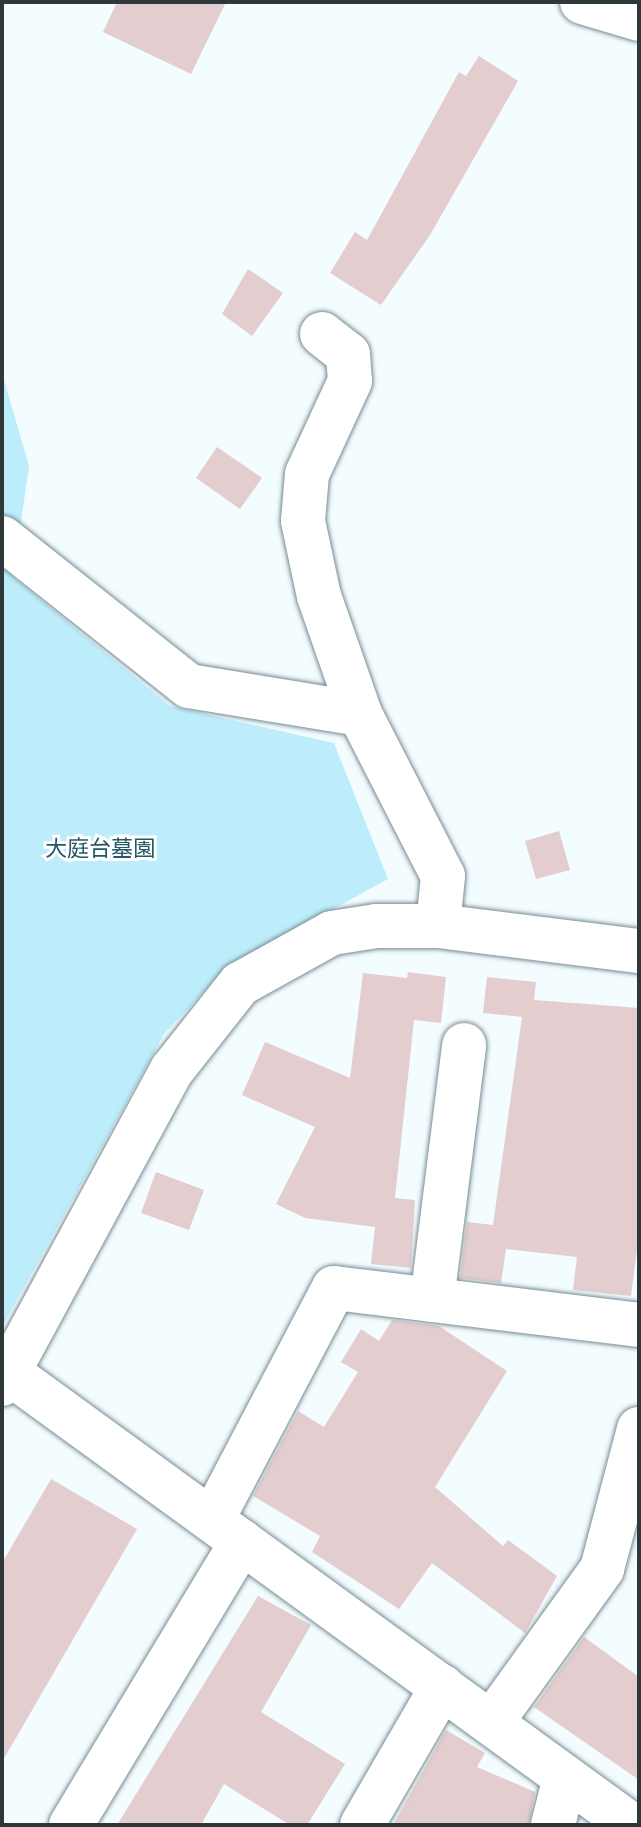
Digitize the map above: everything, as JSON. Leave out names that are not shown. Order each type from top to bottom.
[{"type":"street","points":[[582,2],[639,19]]},
{"type":"street","points":[[322,334],[348,354],[350,381],[307,474],[303,521],[319,596],[360,714],[443,876],[438,926]]},
{"type":"street","points":[[2,538],[189,686],[360,714]]},
{"type":"street","points":[[631,1825],[227,1531],[5,1378],[172,1070],[240,984],[332,933],[438,926],[639,951]]},
{"type":"street","points":[[432,1300],[464,1045]]},
{"type":"street","points":[[71,1825],[227,1531],[334,1288],[639,1325]]},
{"type":"street","points":[[491,1723],[602,1569],[639,1429]]},
{"type":"street","points":[[362,1825],[442,1687]]},
{"type":"street","points":[[553,1825],[565,1777]]},
{"type":"green space","name":"大庭台墓園","points":[[2,373],[29,466],[13,577],[170,706],[334,743],[388,879],[225,969],[164,1034],[2,1327]]},
{"type":"building","points":[[117,2],[226,2],[191,74],[103,32]]},
{"type":"building","points":[[479,56],[518,81],[430,235],[381,305],[330,273],[355,232],[367,240],[459,72],[466,76]]},
{"type":"building","points":[[248,269],[283,293],[252,336],[222,314]]},
{"type":"building","points":[[217,447],[262,478],[240,509],[196,478]]},
{"type":"building","points":[[559,831],[570,870],[536,879],[525,841]]},
{"type":"building","points":[[408,972],[446,977],[441,1023],[414,1020],[395,1198],[415,1200],[411,1268],[371,1264],[375,1227],[305,1218],[276,1204],[315,1127],[242,1095],[265,1042],[350,1078],[363,973],[407,978]]},
{"type":"building","points":[[487,977],[536,982],[534,1000],[639,1008],[639,1234],[631,1296],[573,1290],[577,1257],[506,1249],[501,1283],[460,1278],[467,1222],[493,1225],[522,1017],[483,1013]]},
{"type":"building","points":[[156,1172],[204,1190],[189,1230],[141,1213]]},
{"type":"building","points":[[392,1320],[439,1326],[507,1371],[435,1487],[503,1546],[508,1540],[557,1576],[525,1633],[432,1563],[399,1609],[312,1552],[320,1536],[253,1496],[298,1411],[324,1427],[358,1372],[341,1362],[361,1329],[379,1341]]},
{"type":"building","points":[[51,1479],[137,1529],[2,1762],[2,1563]]},
{"type":"building","points":[[258,1596],[311,1625],[261,1712],[345,1764],[307,1825],[290,1825],[224,1784],[201,1825],[117,1825]]},
{"type":"building","points":[[584,1637],[639,1677],[639,1780],[534,1707]]},
{"type":"building","points":[[446,1730],[485,1753],[477,1767],[535,1792],[529,1825],[393,1825]]}]
